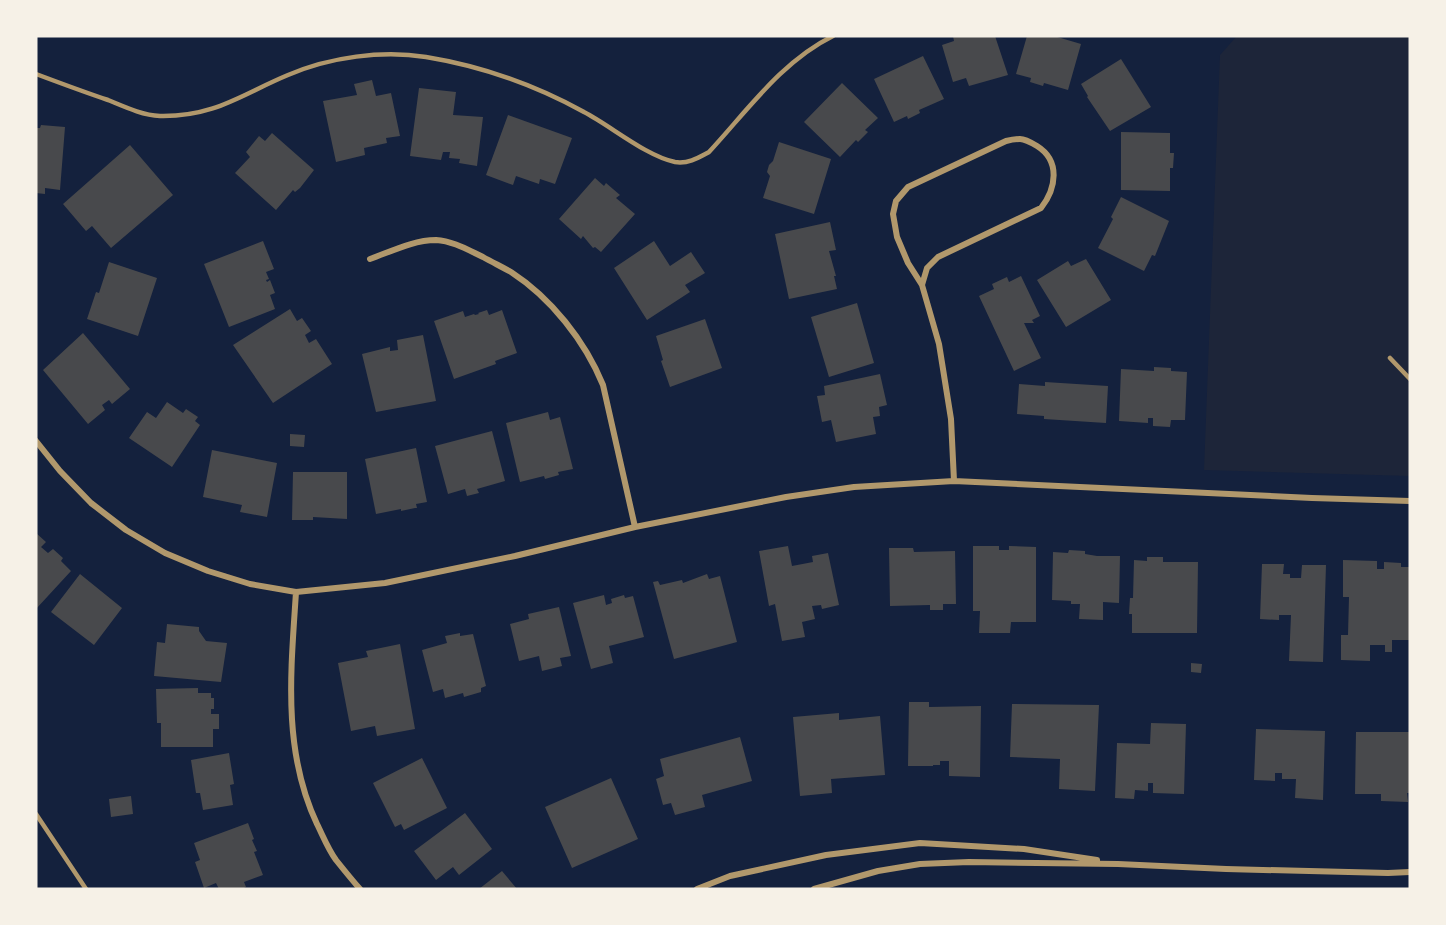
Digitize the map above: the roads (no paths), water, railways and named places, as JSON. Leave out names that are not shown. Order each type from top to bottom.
[{"type":"street","points":[[922,285],[927,268],[938,257],[1041,208],[1050,196],[1054,180],[1053,167],[1040,147],[1021,138],[1006,141],[908,187],[896,201],[893,214],[897,237],[908,263],[922,285],[939,344],[951,419],[954,481]]},
{"type":"street","points":[[369,259],[414,243],[436,240],[456,244],[511,272],[541,296],[577,338],[603,385],[635,527]]},
{"type":"street","points":[[36,441],[60,471],[91,503],[126,530],[165,553],[207,571],[250,584],[296,592],[385,584],[635,527],[786,497],[854,487],[954,481],[1410,501]]},
{"type":"street","points":[[296,592],[290,683],[291,725],[298,767],[309,807],[326,843],[336,860],[360,889]]},
{"type":"street","points":[[697,889],[730,876],[826,855],[920,843],[1024,849],[1118,864]]},
{"type":"street","points":[[814,889],[878,871],[920,864],[969,862],[1410,872]]},
{"type":"lane","points":[[36,74],[145,114],[183,115],[210,110],[233,102],[289,74],[312,67],[383,53],[419,56],[462,63],[545,92],[585,112],[660,158],[678,162],[693,160],[709,152],[787,66],[833,36]]},
{"type":"lane","points":[[1390,358],[1410,379]]},
{"type":"lane","points":[[36,814],[86,889]]}]
